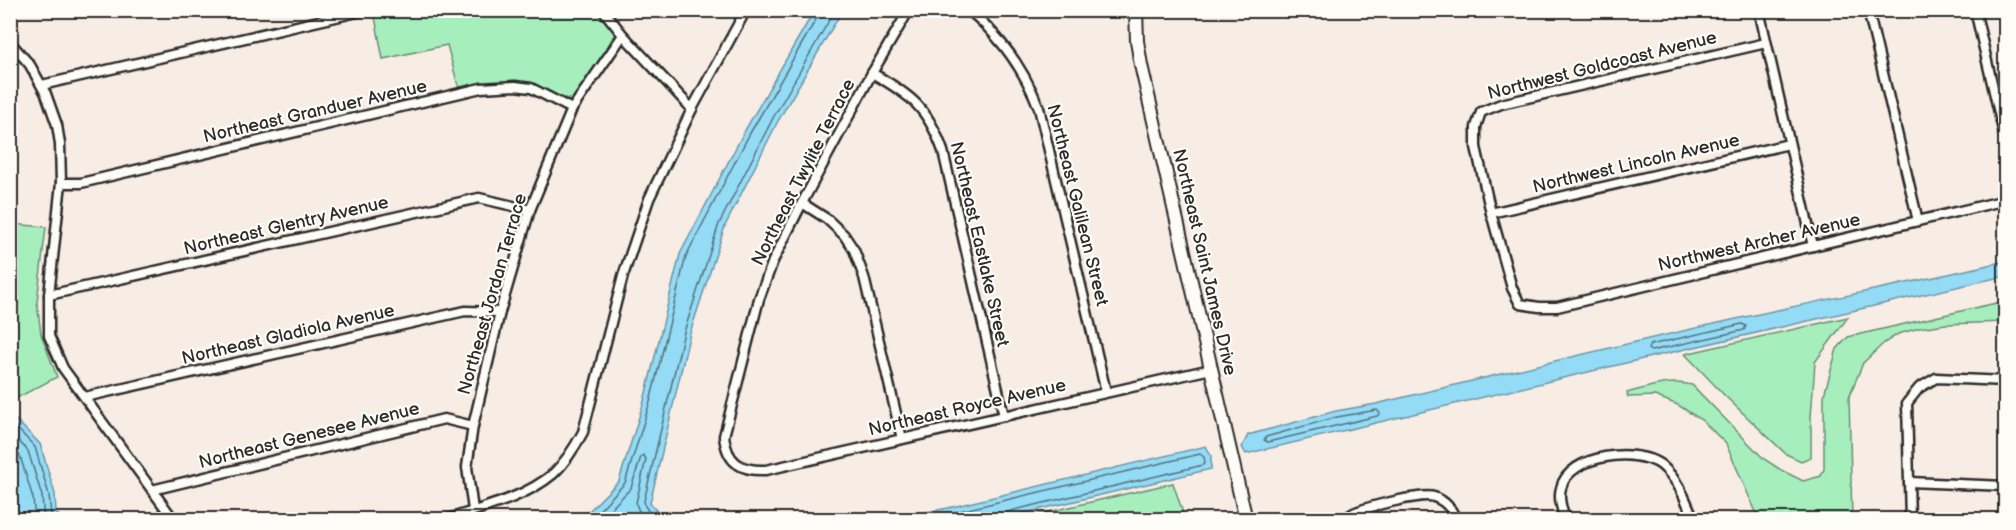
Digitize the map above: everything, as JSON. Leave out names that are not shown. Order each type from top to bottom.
[{"type":"main road","name":"Northeast Saint James Drive","points":[[1136,10],[1137,41],[1141,65],[1246,519]]},
{"type":"street","points":[[42,85],[366,10]]},
{"type":"street","points":[[603,10],[623,35],[692,109]]},
{"type":"street","name":"Northeast Twylite Terrace","points":[[733,460],[725,445],[724,436],[759,298],[773,261],[801,203],[909,10]]},
{"type":"street","name":"Northeast Galilean Street","points":[[969,10],[1000,40],[1014,59],[1039,108],[1106,392]]},
{"type":"street","points":[[1759,10],[1813,246]]},
{"type":"street","points":[[1868,10],[1918,221]]},
{"type":"street","points":[[1975,10],[2006,143]]},
{"type":"street","points":[[445,519],[523,493],[553,474],[571,455],[583,432],[623,276],[649,199],[692,109],[744,12]]},
{"type":"street","name":"Northeast Jordan Terrace","points":[[472,510],[467,467],[473,426],[500,312],[530,210],[572,110],[623,35]]},
{"type":"street","points":[[10,42],[30,65],[42,85],[57,125],[62,159],[49,295],[49,336],[63,368],[174,519]]},
{"type":"street","name":"Northwest Goldcoast Avenue","points":[[1491,213],[1476,147],[1476,127],[1481,112],[1501,104],[1766,43]]},
{"type":"street","name":"Northeast Eastlake Street","points":[[872,73],[901,89],[918,105],[929,119],[937,135],[943,151],[1004,416]]},
{"type":"street","name":"Northeast Granduer Avenue","points":[[61,183],[81,183],[481,88],[514,86],[531,88],[572,110]]},
{"type":"street","name":"Northwest Lincoln Avenue","points":[[1491,213],[1789,144]]},
{"type":"street","name":"Northeast Glentry Avenue","points":[[49,295],[479,198],[530,210]]},
{"type":"street","name":"Northwest Archer Avenue","points":[[1491,213],[1512,288],[1520,304],[1539,308],[1557,308],[2006,200]]},
{"type":"street","points":[[801,203],[828,219],[855,250],[864,277],[902,439]]},
{"type":"street","name":"Northeast Gladiola Avenue","points":[[85,397],[465,311],[500,312]]},
{"type":"street","name":"Northeast Royce Avenue","points":[[733,460],[752,471],[766,470],[1211,369]]},
{"type":"street","points":[[1910,519],[1907,404],[1919,388],[1936,378],[2006,381]]},
{"type":"street","name":"Northeast Genesee Avenue","points":[[152,490],[444,419],[473,426]]},
{"type":"street","points":[[1565,519],[1560,498],[1561,487],[1566,475],[1584,463],[1621,455],[1634,455],[1660,464],[1671,474],[1680,487],[1694,519]]},
{"type":"street","points":[[1909,482],[2006,486]]},
{"type":"street","points":[[1345,519],[1355,512],[1419,496],[1431,496],[1441,500],[1450,507],[1457,519]]},
{"type":"green space","points":[[385,10],[596,11],[615,33],[574,100],[555,96],[526,82],[491,83],[459,89],[447,45],[383,59],[375,17],[372,14]]},
{"type":"green space","points":[[11,224],[46,227],[37,302],[41,334],[57,377],[11,401]]},
{"type":"green space","points":[[2005,301],[2005,322],[1946,324],[1898,334],[1884,343],[1863,363],[1849,397],[1852,519],[1759,519],[1726,444],[1703,421],[1678,405],[1655,396],[1628,397],[1627,393],[1667,383],[1692,385],[1764,459],[1803,481],[1821,476],[1824,469],[1824,395],[1837,349],[1848,337]]},
{"type":"green space","points":[[1848,317],[1815,362],[1811,457],[1801,461],[1786,454],[1685,354]]},
{"type":"green space","points":[[1173,483],[1185,519],[1018,519]]},
{"type":"water","points":[[814,11],[842,11],[778,121],[725,226],[690,333],[650,503],[663,519],[581,519],[619,481],[644,401],[680,254],[744,132]]},
{"type":"water","points":[[2005,261],[2005,276],[1651,357],[1246,454],[1242,447],[1248,435],[1336,411],[1376,404],[1688,330]]},
{"type":"water","points":[[10,414],[40,444],[55,494],[56,513],[63,519],[11,519]]},
{"type":"water","points":[[1206,446],[1211,456],[1211,469],[999,519],[891,519],[948,508]]}]
